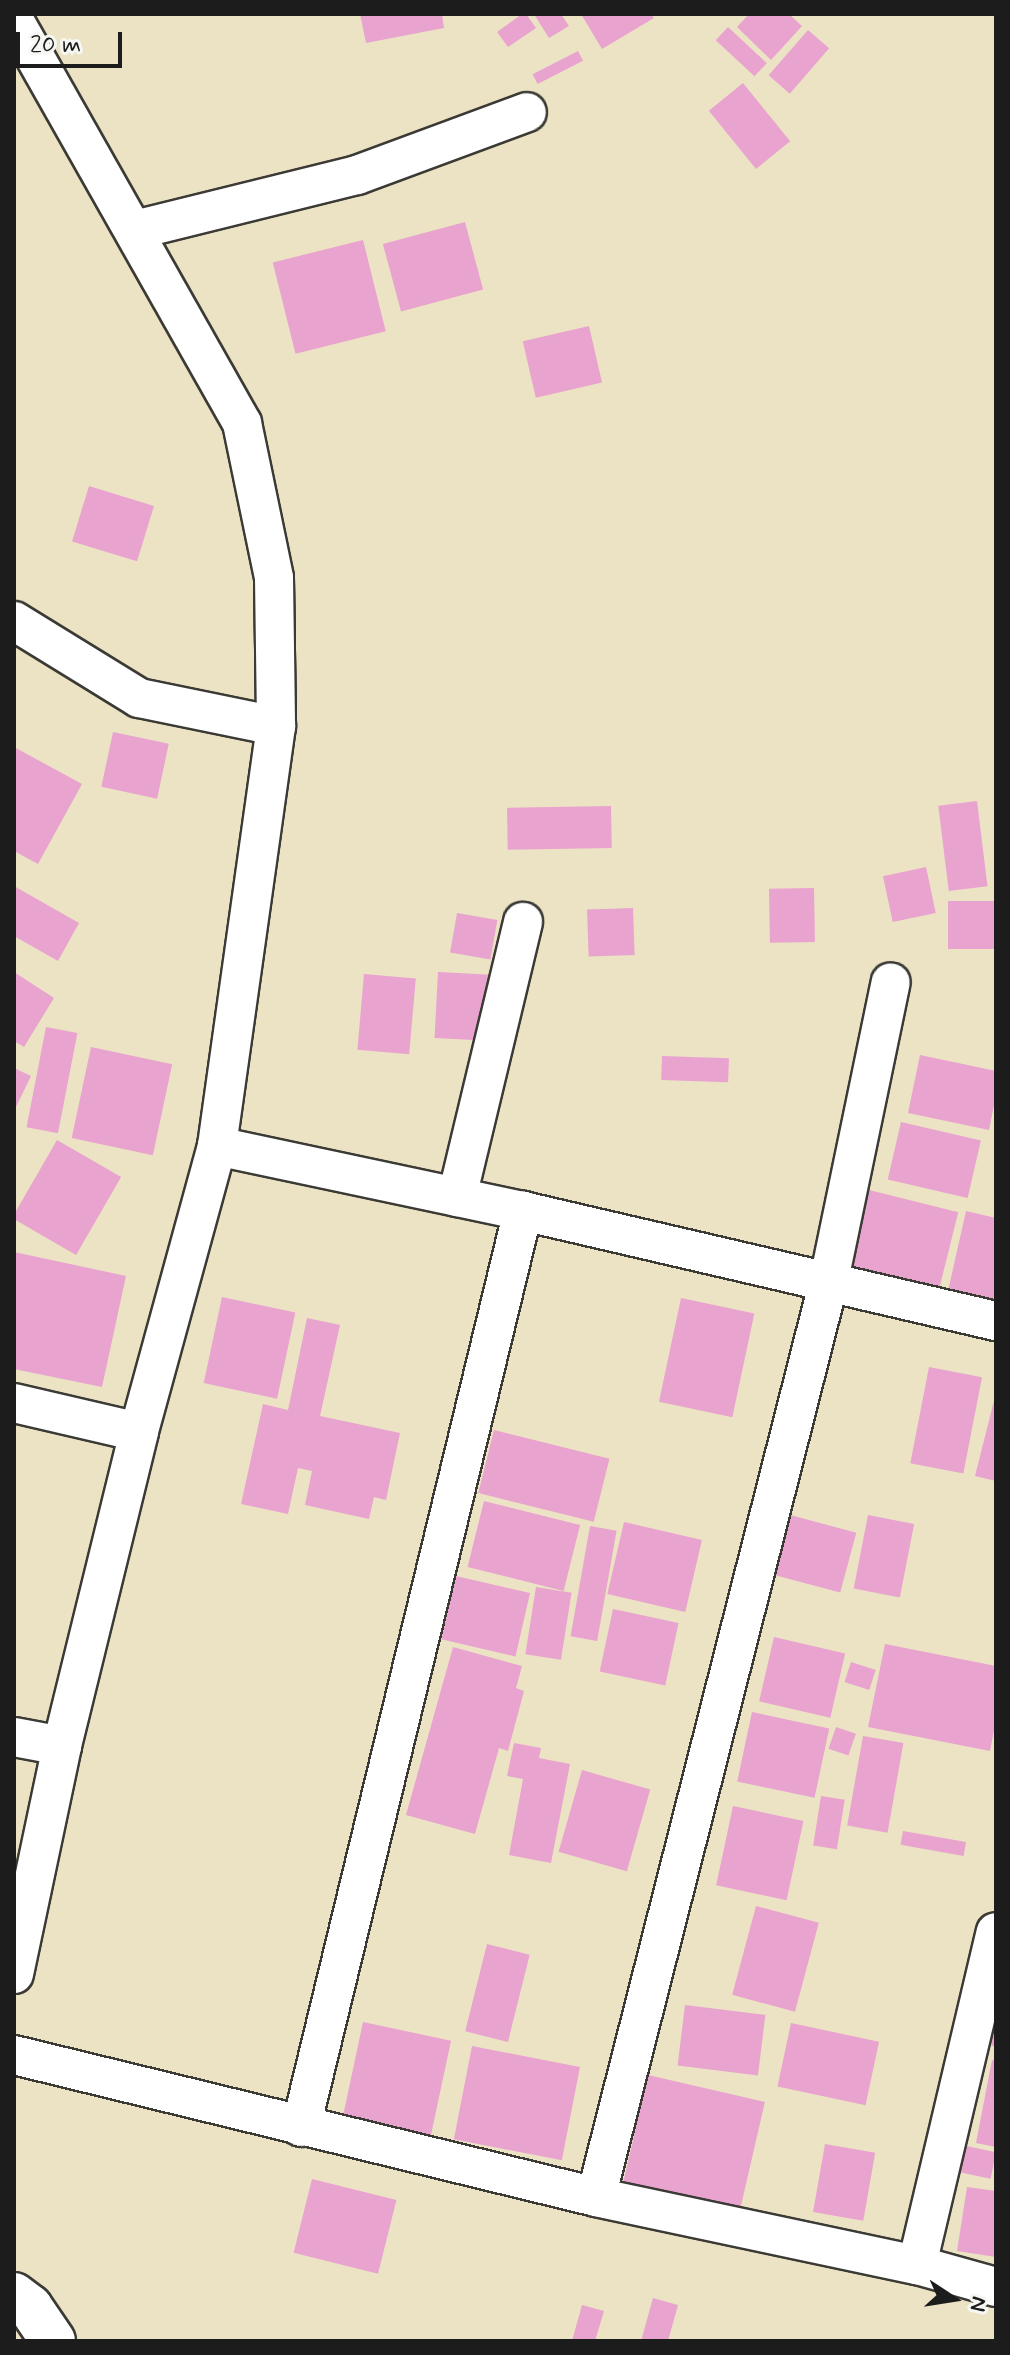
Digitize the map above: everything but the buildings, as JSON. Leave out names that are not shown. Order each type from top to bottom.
[{"type":"street","points":[[14,20],[242,423],[274,578],[276,726],[217,1146],[139,1432],[62,1746],[14,1974]]},
{"type":"street","points":[[135,230],[357,175],[527,112]]},
{"type":"street","points":[[14,621],[139,698],[276,726]]},
{"type":"street","points":[[457,1197],[523,922]]},
{"type":"street","points":[[596,2197],[828,1285],[891,982]]},
{"type":"street","points":[[217,1146],[523,1211],[828,1285],[996,1321]]},
{"type":"street","points":[[301,2127],[523,1211]]},
{"type":"street","points":[[14,1403],[139,1432]]},
{"type":"street","points":[[14,1737],[62,1746]]},
{"type":"street","points":[[917,2265],[996,1932]]},
{"type":"street","points":[[14,2055],[596,2197],[917,2265],[996,2287]]},
{"type":"street","points":[[14,2295],[30,2307],[53,2341]]}]
